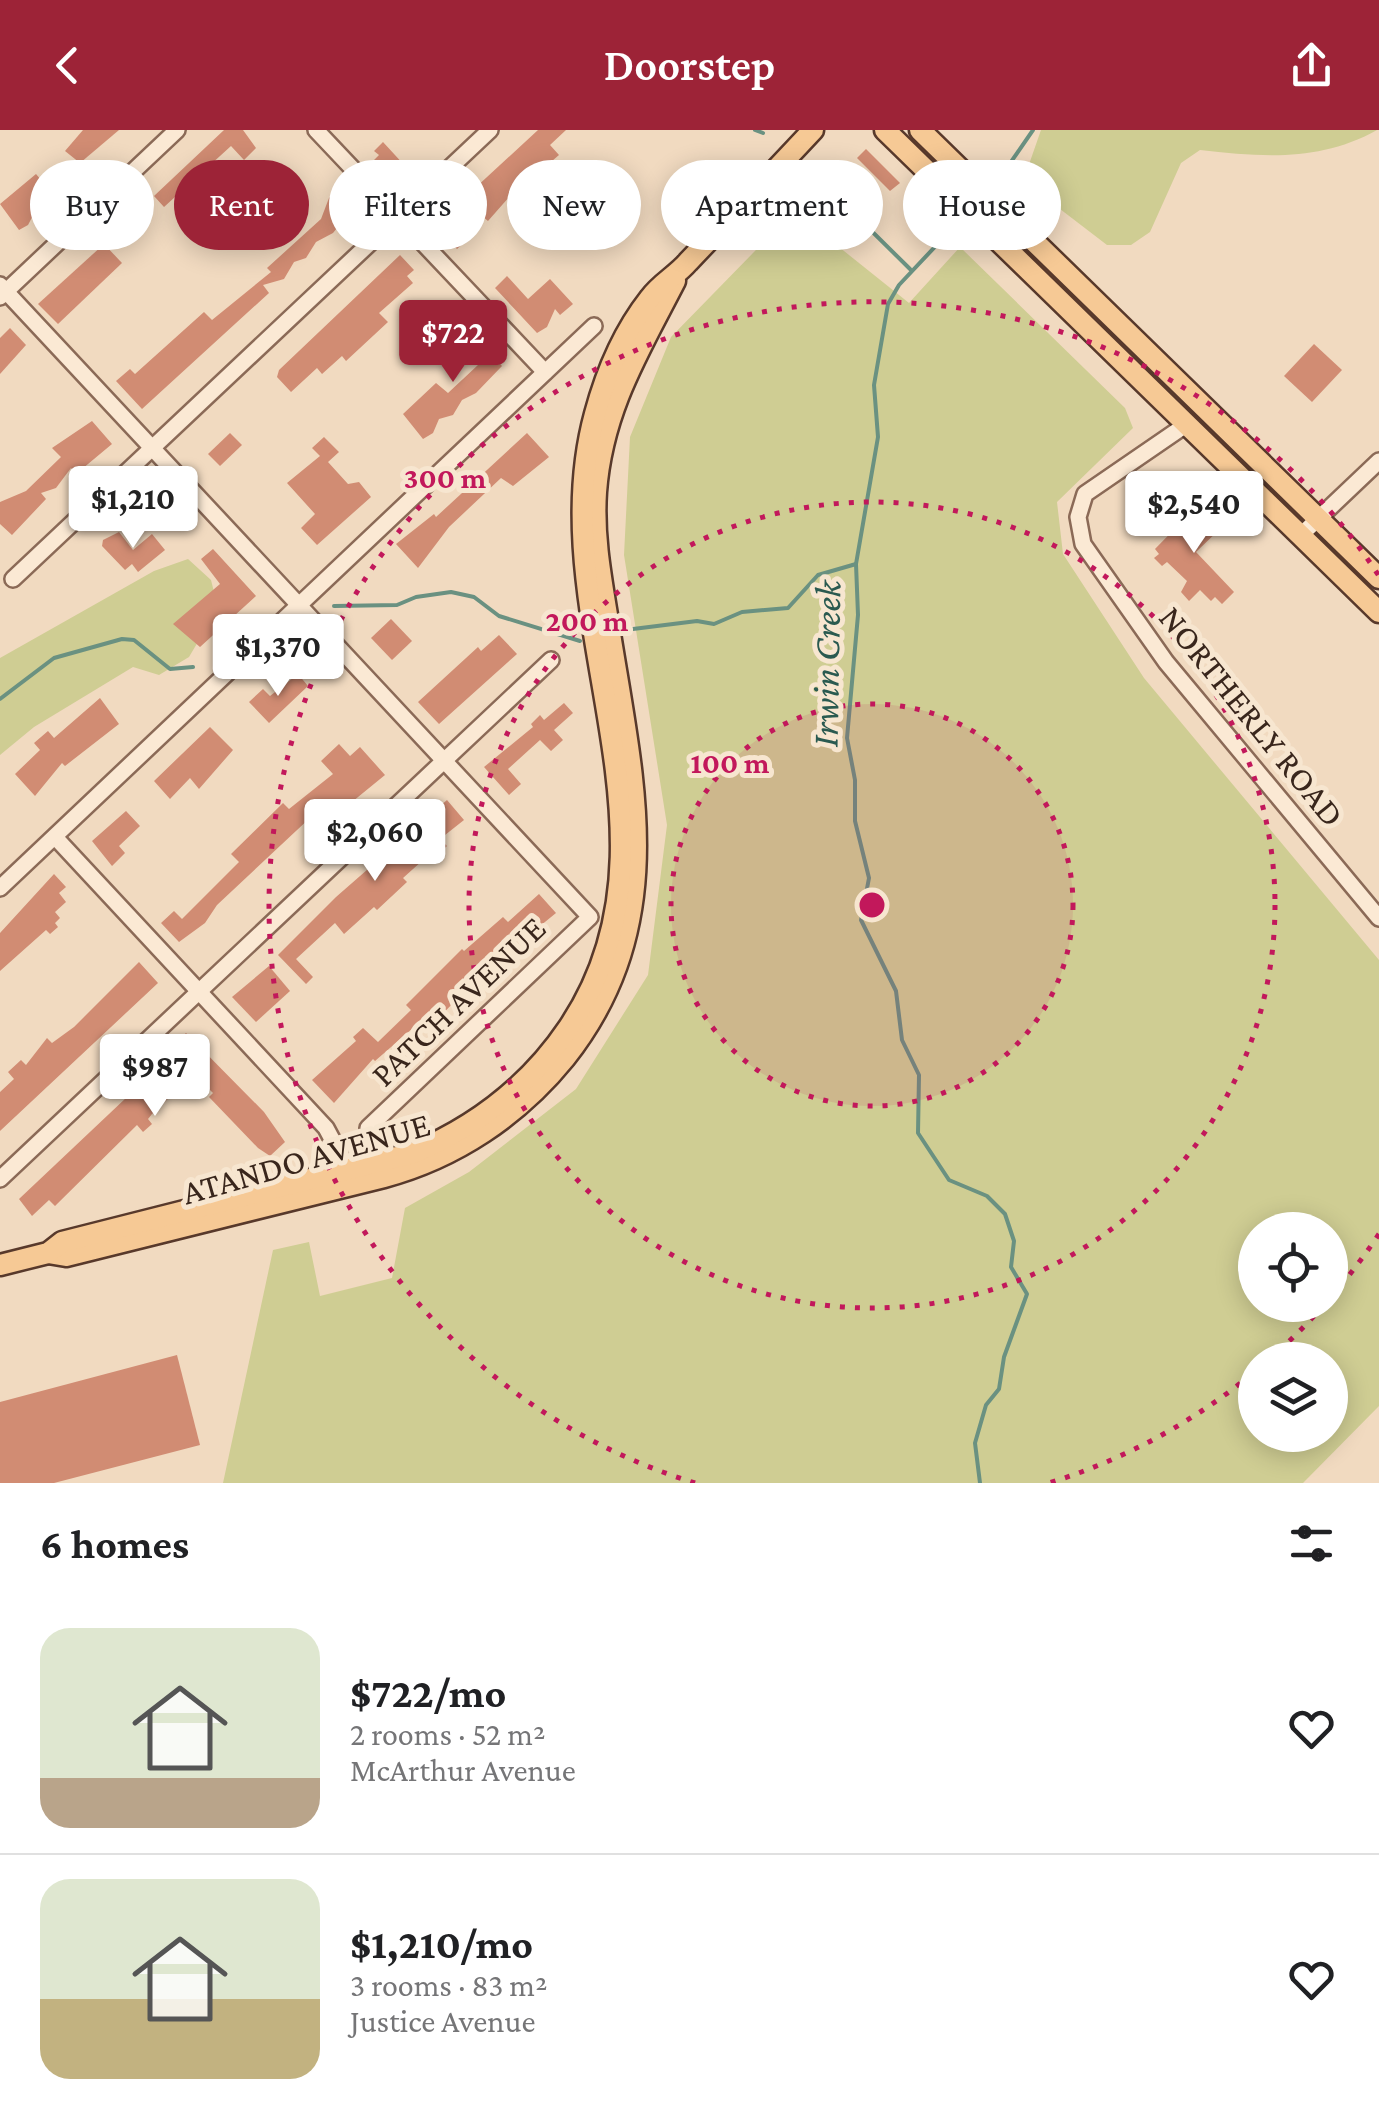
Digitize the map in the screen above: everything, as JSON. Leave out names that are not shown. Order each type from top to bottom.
[{"type":"main road","name":"ATANDO AVENUE","points":[[48,1253],[62,1242],[349,1171],[428,1146],[500,1103],[566,1032],[605,956],[620,898],[624,838],[584,562],[583,476],[596,412],[612,366],[652,294],[681,270],[813,130]]},
{"type":"main road","points":[[885,130],[1379,612]]},
{"type":"main road","points":[[920,130],[1379,578]]},
{"type":"main road","name":"ATANDO AVENUE","points":[[0,1265],[48,1253],[66,1256],[384,1178],[434,1160],[480,1135],[522,1104],[557,1068],[586,1028],[624,946],[639,852],[635,791],[598,560],[598,477],[619,386],[681,270]]},
{"type":"street","points":[[177,130],[2,291],[444,760]]},
{"type":"street","points":[[316,130],[345,160]]},
{"type":"street","points":[[458,160],[490,130]]},
{"type":"street","points":[[13,578],[362,250]]},
{"type":"street","points":[[430,250],[545,372]]},
{"type":"street","points":[[0,888],[594,326]]},
{"type":"street","name":"NORTHERLY ROAD","points":[[1187,424],[1085,494],[1078,517],[1083,544],[1166,662],[1379,918]]},
{"type":"street","points":[[1301,536],[1379,461]]},
{"type":"street","points":[[0,1179],[552,660]]},
{"type":"street","name":"PATCH AVENUE","points":[[368,1128],[590,917],[444,760]]},
{"type":"street","points":[[55,837],[326,1128],[349,1171]]},
{"type":"shaded area","points":[[1041,130],[1377,130],[1334,148],[1291,155],[1200,150],[1181,163],[1150,232],[1131,245],[1107,245],[1061,210],[1061,160],[1031,160]]},
{"type":"shaded area","points":[[756,250],[843,250],[909,303],[957,250],[963,250],[1125,408],[1133,428],[1057,502],[1063,554],[1144,678],[1379,960],[1379,1406],[1348,1437],[1348,1342],[1238,1342],[1238,1452],[1334,1452],[1303,1483],[223,1483],[273,1250],[309,1242],[320,1296],[392,1278],[405,1208],[469,1172],[576,1089],[648,975],[667,825],[624,555],[630,437],[671,337]]},
{"type":"shaded area","points":[[188,559],[211,580],[218,608],[189,657],[159,675],[133,667],[34,727],[0,755],[0,658],[154,571]]},
{"type":"building","points":[[83,130],[119,130],[84,160],[76,160],[65,151]]},
{"type":"building","points":[[224,130],[243,130],[256,148],[244,160],[231,146],[216,160],[192,160]]},
{"type":"building","points":[[538,130],[566,130],[550,145],[559,155],[553,160],[507,160],[507,199],[488,221],[487,177]]},
{"type":"building","points":[[383,142],[400,160],[374,160],[379,155],[374,151]]},
{"type":"building","points":[[866,149],[877,160],[859,160]]},
{"type":"building","points":[[883,166],[900,183],[890,191],[883,184]]},
{"type":"building","points":[[174,177],[174,198],[164,207],[154,196]]},
{"type":"building","points":[[30,179],[28,225],[19,230],[0,204]]},
{"type":"building","points":[[329,198],[329,235],[316,242],[306,258],[294,262],[284,279],[263,285],[269,293],[142,409],[116,381],[130,369],[135,374],[204,312],[212,320],[271,272],[267,268],[287,250],[309,250],[309,230],[321,219]]},
{"type":"building","points":[[97,250],[110,250],[122,263],[58,324],[38,304]]},
{"type":"building","points":[[400,255],[414,270],[407,276],[413,283],[379,313],[388,322],[346,361],[342,356],[322,374],[317,368],[291,392],[277,377],[279,370]]},
{"type":"building","points":[[507,276],[528,299],[550,279],[573,304],[560,315],[555,309],[547,327],[537,333],[495,288]]},
{"type":"building","points":[[460,320],[502,366],[476,393],[462,400],[453,415],[439,419],[433,433],[423,439],[403,414],[436,383],[448,393],[478,365],[448,332]]},
{"type":"building","points":[[10,328],[26,345],[0,374],[0,338]]},
{"type":"building","points":[[1314,344],[1342,370],[1312,402],[1284,376]]},
{"type":"building","points":[[92,421],[112,444],[76,474],[71,468],[56,488],[41,493],[46,499],[12,535],[0,524],[0,502],[26,491],[61,457],[52,448]]},
{"type":"building","points":[[230,433],[242,445],[220,466],[208,454]]},
{"type":"building","points":[[527,433],[549,457],[513,486],[501,478],[449,527],[418,568],[396,544],[434,514],[436,517]]},
{"type":"building","points":[[324,437],[339,452],[328,462],[348,484],[359,482],[371,497],[317,545],[301,528],[315,514],[287,483],[320,456],[312,448]]},
{"type":"building","points":[[1199,504],[1220,529],[1196,552],[1234,592],[1222,604],[1215,597],[1211,601],[1200,590],[1189,601],[1181,592],[1187,581],[1167,562],[1162,566],[1154,558],[1159,554],[1155,549]]},
{"type":"building","points":[[119,532],[133,550],[152,534],[165,550],[138,572],[132,564],[125,570],[102,546],[103,540]]},
{"type":"building","points":[[213,549],[256,596],[200,647],[173,624],[220,584],[201,559]]},
{"type":"building","points":[[391,619],[412,641],[392,660],[371,638]]},
{"type":"building","points":[[499,635],[517,654],[439,724],[418,702],[478,647],[481,651]]},
{"type":"building","points":[[298,674],[308,686],[269,723],[249,702],[263,689],[270,696]]},
{"type":"building","points":[[100,698],[119,724],[65,766],[62,763],[35,796],[15,774],[40,750],[34,743],[48,731],[54,738]]},
{"type":"building","points":[[564,703],[573,713],[554,730],[563,740],[551,751],[540,740],[508,769],[521,784],[509,795],[484,767],[533,727],[531,724],[540,715],[544,720]]},
{"type":"building","points":[[210,727],[233,750],[199,789],[190,778],[170,799],[154,781]]},
{"type":"building","points":[[339,744],[350,756],[360,747],[385,775],[347,806],[341,799],[317,822],[312,816],[217,905],[205,923],[179,942],[161,923],[174,911],[182,919],[239,862],[231,854],[283,803],[289,809],[333,774],[321,761]]},
{"type":"building","points":[[447,800],[464,820],[440,839],[447,846],[436,856],[432,852],[403,878],[407,882],[377,910],[374,907],[344,934],[335,923],[296,959],[313,977],[306,984],[278,955],[336,897]]},
{"type":"building","points":[[126,811],[140,826],[119,846],[125,853],[112,866],[92,841]]},
{"type":"building","points":[[54,874],[66,887],[59,893],[66,902],[55,912],[60,918],[55,923],[58,927],[50,934],[46,930],[0,971],[0,933]]},
{"type":"building","points":[[539,894],[556,913],[518,944],[514,940],[428,1029],[421,1021],[373,1059],[334,1103],[312,1080],[356,1041],[353,1037],[363,1028],[378,1042],[411,1010],[406,1005],[462,949],[503,917],[508,922]]},
{"type":"building","points":[[139,962],[158,983],[0,1131],[0,1092],[14,1079],[8,1072],[21,1060],[26,1065],[47,1038],[52,1043],[74,1027]]},
{"type":"building","points":[[269,966],[290,991],[256,1022],[232,997]]},
{"type":"building","points":[[186,1033],[264,1112],[285,1142],[270,1156],[258,1148],[209,1097],[213,1093],[194,1074],[152,1114],[148,1119],[152,1124],[143,1132],[137,1125],[55,1206],[49,1200],[32,1216],[19,1199],[163,1063],[159,1059]]},
{"type":"building","points":[[177,1355],[200,1445],[54,1483],[0,1483],[0,1402]]},
{"type":"waterway","points":[[755,130],[763,133]]},
{"type":"waterway","name":"Irwin Creek","points":[[1012,160],[1033,130]]},
{"type":"waterway","points":[[883,242],[910,269]]},
{"type":"waterway","name":"Irwin Creek","points":[[932,250],[899,285],[888,304],[874,385],[878,437],[856,564],[858,615],[847,738],[855,780],[855,821],[869,878],[861,920],[896,991],[902,1040],[919,1075],[918,1133],[949,1180],[987,1196],[1005,1214],[1014,1241],[1011,1267],[1027,1294],[1004,1357],[999,1389],[986,1405],[975,1443],[980,1483]]},
{"type":"waterway","points":[[625,630],[697,621],[714,624],[742,612],[788,608],[818,575],[856,564]]},
{"type":"waterway","points":[[334,606],[397,605],[416,597],[451,592],[474,597],[499,616],[580,641]]},
{"type":"waterway","points":[[0,699],[54,658],[122,639],[134,640],[170,669],[193,667]]}]
